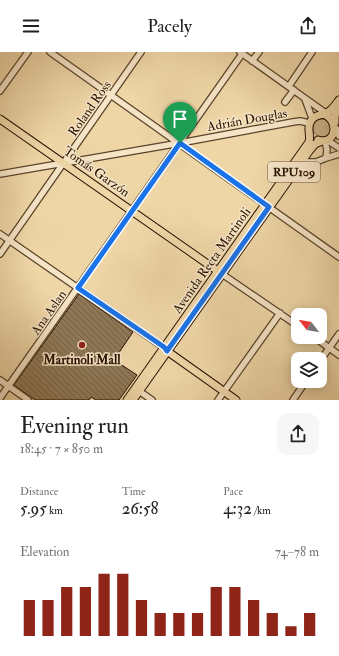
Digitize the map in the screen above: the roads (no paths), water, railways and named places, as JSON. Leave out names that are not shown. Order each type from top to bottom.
[{"type":"main road","points":[[311,121],[317,115],[325,114],[331,110],[339,100]]},
{"type":"main road","name":"RPU109","points":[[325,141],[333,137],[336,125],[335,115],[339,108]]},
{"type":"main road","points":[[325,114],[333,118],[336,125]]},
{"type":"main road","name":"Tomás Garzón","points":[[0,119],[220,272]]},
{"type":"main road","name":"RPU109","points":[[309,132],[311,121]]},
{"type":"main road","points":[[309,132],[313,137],[325,141]]},
{"type":"main road","name":"Avenida Recta Martinoli","points":[[133,400],[166,349],[267,205],[309,142],[309,132]]},
{"type":"main road","name":"Avenida Recta Martinoli","points":[[267,205],[315,144],[325,141]]},
{"type":"main road","points":[[166,349],[236,400]]},
{"type":"main road","name":"Avenida Recta Martinoli","points":[[127,400],[166,349]]},
{"type":"street","points":[[0,91],[28,52]]},
{"type":"street","points":[[50,52],[339,257]]},
{"type":"street","name":"Roland Ross","points":[[0,254],[141,52]]},
{"type":"street","points":[[252,61],[259,52]]},
{"type":"street","points":[[286,102],[312,52]]},
{"type":"street","points":[[241,53],[292,88],[325,114]]},
{"type":"street","name":"Ana Aslan","points":[[0,398],[133,211],[241,53]]},
{"type":"street","points":[[304,97],[311,121]]},
{"type":"street","name":"Adrián Douglas","points":[[0,174],[293,122],[311,121]]},
{"type":"street","points":[[336,125],[339,136]]},
{"type":"street","points":[[325,141],[339,148]]},
{"type":"street","points":[[325,141],[327,150],[326,158]]},
{"type":"street","points":[[301,162],[316,162],[339,154]]},
{"type":"street","points":[[0,234],[166,349]]},
{"type":"street","name":"Tomás Garzón","points":[[220,272],[291,321]]},
{"type":"street","points":[[218,400],[280,313]]},
{"type":"street","points":[[326,352],[339,334]]},
{"type":"street","points":[[324,344],[339,355]]},
{"type":"street","points":[[0,380],[28,400]]},
{"type":"street","points":[[293,400],[301,388]]},
{"type":"street","points":[[139,391],[152,400]]},
{"type":"place","name":"Martinoli Mall","points":[[82,345]]}]
